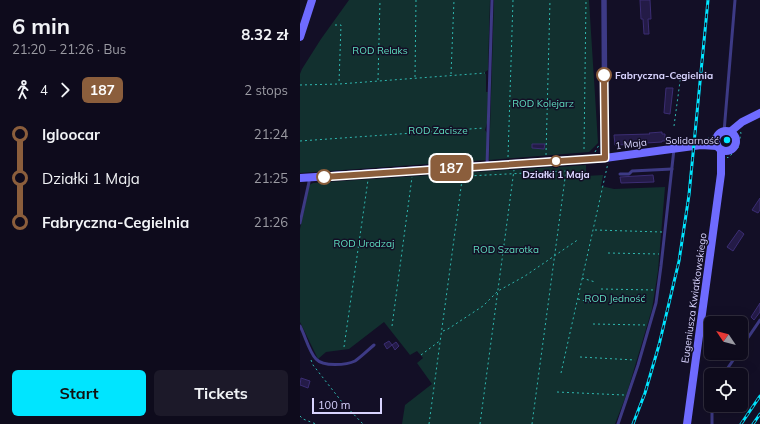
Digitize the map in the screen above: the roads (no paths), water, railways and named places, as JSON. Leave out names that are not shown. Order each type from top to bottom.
[{"type":"street","points":[[300,37],[312,0]]},
{"type":"street","points":[[604,0],[607,157]]},
{"type":"street","points":[[722,149],[719,135],[731,132],[760,113]]},
{"type":"street","name":"Eugeniusza Kwiatkowskiego","points":[[687,424],[721,174],[722,149],[735,146],[731,132]]},
{"type":"street","name":"1 Maja","points":[[300,178],[607,157],[701,145],[722,149]]},
{"type":"lane","points":[[487,166],[492,0]]},
{"type":"lane","points":[[731,132],[734,0]]},
{"type":"lane","points":[[618,424],[650,326],[658,290],[674,149]]},
{"type":"lane","points":[[620,174],[629,174],[632,171],[672,169]]},
{"type":"lane","points":[[300,223],[309,178]]},
{"type":"lane","points":[[748,338],[760,320]]},
{"type":"lane","points":[[300,326],[311,352],[316,360],[321,363],[332,365],[354,361],[374,345]]},
{"type":"lane","points":[[712,412],[712,424]]},
{"type":"railway","points":[[633,424],[645,393],[659,345],[679,261],[689,195],[708,0]]},
{"type":"railway","points":[[741,424],[760,396]]},
{"type":"railway","points":[[753,424],[760,414]]},
{"type":"place","name":"Fabryczna-Cegielnia","points":[[604,75]]},
{"type":"place","name":"Solidarność","points":[[727,140]]},
{"type":"place","name":"Działki 1 Maja","points":[[556,161]]},
{"type":"park label","name":"ROD Relaks","points":[[380,50]]},
{"type":"park label","name":"ROD Kolejarz","points":[[543,103]]},
{"type":"park label","name":"ROD Zacisze","points":[[438,130]]},
{"type":"park label","name":"ROD Urodzaj","points":[[364,243]]},
{"type":"park label","name":"ROD Szarotka","points":[[506,249]]},
{"type":"park label","name":"ROD Jedność","points":[[615,298]]}]
